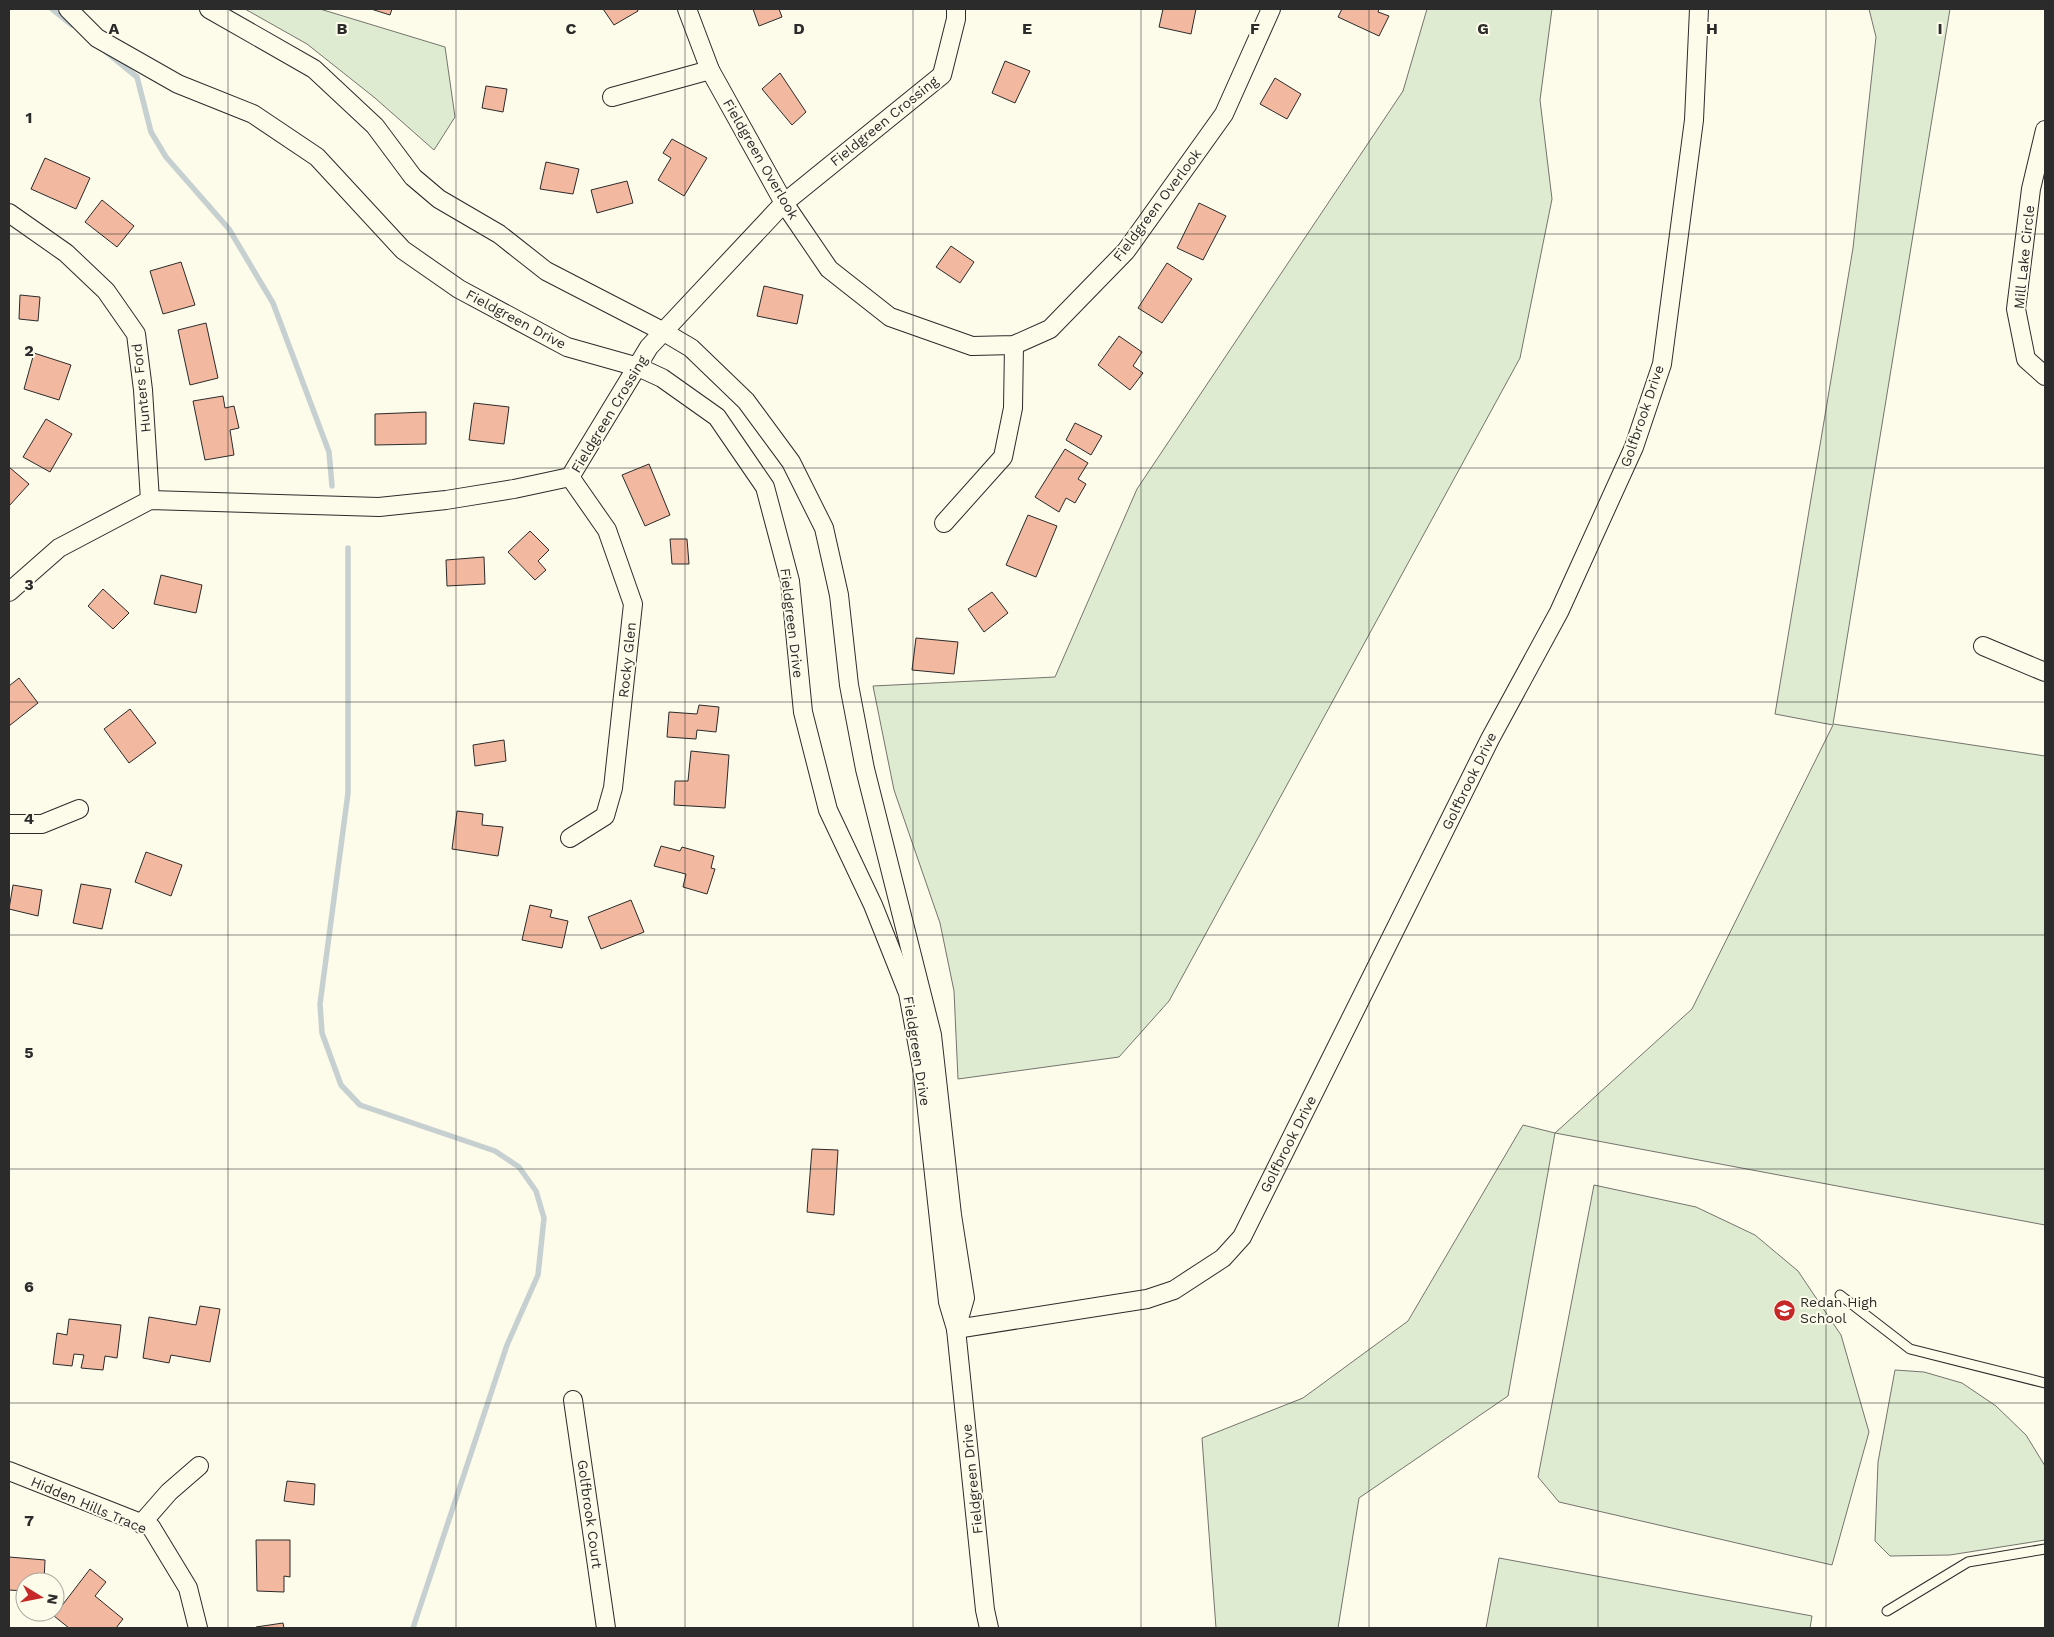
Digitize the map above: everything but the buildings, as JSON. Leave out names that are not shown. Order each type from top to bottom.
[{"type":"street","name":"Fieldgreen Drive","points":[[68,9],[96,38],[178,84],[254,114],[317,157],[403,250],[459,289],[567,347],[638,367],[662,378],[717,417],[765,486],[790,581],[803,712],[828,810],[873,905],[908,992],[923,1074],[948,1302],[956,1329],[985,1610],[989,1628]]},
{"type":"street","name":"Fieldgreen Drive","points":[[209,9],[314,69],[375,126],[413,177],[439,199],[499,234],[546,271],[691,348],[746,401],[791,462],[824,528],[838,594],[849,685],[865,769],[932,1035],[952,1215],[965,1298],[956,1329]]},
{"type":"street","name":"Fieldgreen Overlook","points":[[687,9],[710,70],[784,203],[829,269],[890,317],[972,346],[1014,345],[1050,328],[1126,251],[1224,114],[1271,9]]},
{"type":"street","name":"Fieldgreen Crossing","points":[[9,592],[59,548],[150,500],[379,507],[456,499],[570,477],[649,347],[784,203],[942,75],[956,19],[956,9]]},
{"type":"street","name":"Golfbrook Drive","points":[[956,1329],[1147,1299],[1174,1290],[1223,1258],[1242,1236],[1490,739],[1559,612],[1634,447],[1662,364],[1694,120],[1699,9]]},
{"type":"street","points":[[612,97],[710,70]]},
{"type":"street","name":"Mill Lake Circle","points":[[2045,130],[2038,188],[2016,309],[2026,359],[2045,376]]},
{"type":"street","name":"Hunters Ford","points":[[9,213],[66,252],[106,291],[136,334],[143,390],[150,500]]},
{"type":"street","points":[[944,523],[1003,457],[1013,408],[1014,345]]},
{"type":"street","name":"Rocky Glen","points":[[570,477],[607,530],[633,604],[613,788],[605,816],[570,838]]},
{"type":"street","points":[[1983,646],[2045,672]]},
{"type":"street","points":[[9,824],[42,824],[79,809]]},
{"type":"street","name":"Golfbrook Court","points":[[573,1400],[606,1628]]},
{"type":"street","points":[[141,1524],[168,1492],[199,1466]]},
{"type":"street","name":"Hidden Hills Trace","points":[[9,1472],[151,1527],[188,1588],[198,1628]]},
{"type":"lane","points":[[1840,1295],[1910,1349],[2045,1382]]},
{"type":"lane","points":[[1887,1611],[1968,1562],[2045,1549]]},
{"type":"green space","points":[[245,9],[320,9],[445,47],[455,117],[434,150],[375,98],[307,44]]},
{"type":"green space","points":[[1427,9],[1552,9],[1540,100],[1552,199],[1520,358],[1169,1001],[1119,1057],[958,1079],[954,991],[940,923],[894,790],[873,686],[1055,677],[1137,489],[1403,91]]},
{"type":"green space","points":[[1869,9],[1950,9],[1833,724],[2045,756],[2045,1225],[1555,1133],[1692,1009],[1833,725],[1775,714],[1853,248],[1876,37]]},
{"type":"green space","points":[[1523,1125],[1555,1133],[1508,1396],[1359,1498],[1338,1628],[1216,1628],[1202,1438],[1303,1398],[1408,1321]]},
{"type":"green space","points":[[1594,1185],[1696,1207],[1755,1235],[1798,1271],[1841,1335],[1869,1432],[1832,1565],[1559,1502],[1538,1477]]},
{"type":"green space","points":[[1895,1370],[1924,1372],[1962,1383],[1996,1406],[2026,1435],[2045,1466],[2045,1540],[1950,1555],[1890,1556],[1875,1541],[1878,1462]]},
{"type":"green space","points":[[1499,1558],[1812,1616],[1810,1628],[1486,1628]]},
{"type":"waterway","points":[[52,9],[72,25]]},
{"type":"waterway","points":[[105,51],[137,77],[151,132],[166,157],[229,229],[273,303],[329,452],[332,486]]},
{"type":"waterway","points":[[348,548],[348,793],[320,1004],[322,1033],[341,1085],[360,1105],[495,1151],[519,1167],[536,1191],[544,1218],[538,1275],[507,1345],[413,1628]]},
{"type":"place","name":"Redan High School","points":[[1784,1310]]}]
